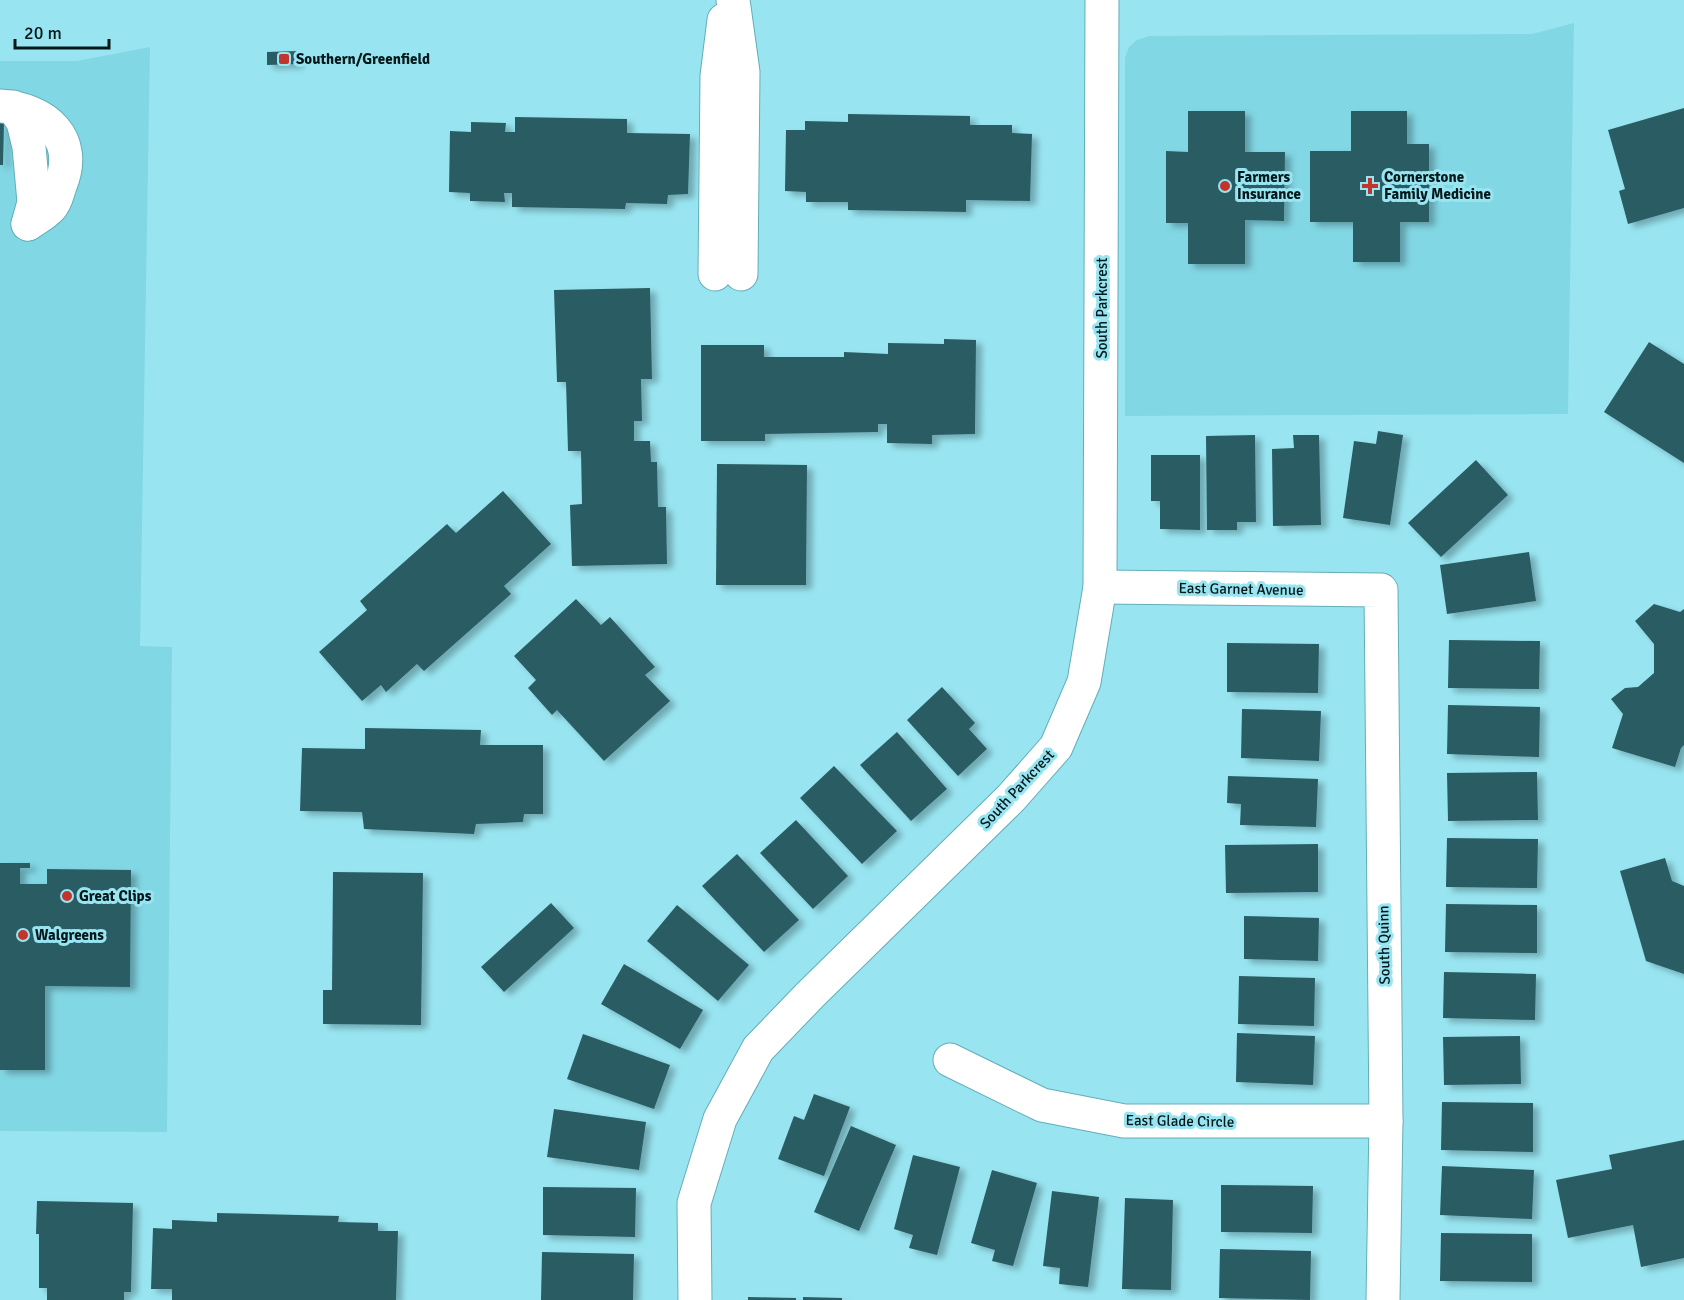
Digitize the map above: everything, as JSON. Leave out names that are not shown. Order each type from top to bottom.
[{"type":"street","points":[[727,0],[717,76],[728,274],[743,72],[733,0]]},
{"type":"street","name":"South Parkcrest","points":[[695,1300],[694,1203],[720,1119],[758,1049],[1011,798],[1056,747],[1084,682],[1100,587],[1102,0]]},
{"type":"street","points":[[6,107],[38,115],[58,132],[66,152],[65,175],[52,206],[28,224]]},
{"type":"street","name":"East Garnet Avenue","points":[[1100,587],[1381,590]]},
{"type":"street","name":"South Quinn","points":[[1381,590],[1386,1121],[1383,1300]]},
{"type":"street","name":"East Glade Circle","points":[[950,1060],[1042,1105],[1124,1121],[1386,1121]]},
{"type":"shaded area","points":[[1574,23],[1568,414],[1125,416],[1125,58],[1129,47],[1137,40],[1149,36],[1532,34]]},
{"type":"shaded area","points":[[150,47],[140,646],[172,647],[167,1132],[0,1131],[0,61],[77,61]]},
{"type":"building","points":[[298,51],[298,64],[267,65],[267,52]]},
{"type":"building","points":[[1684,108],[1684,208],[1628,224],[1619,191],[1625,189],[1608,130]]},
{"type":"building","name":"Farmers Insurance","points":[[1188,111],[1245,111],[1245,152],[1285,152],[1284,221],[1245,220],[1245,264],[1188,264],[1188,223],[1166,223],[1166,151],[1188,152]]},
{"type":"building","name":"Cornerstone Family Medicine","points":[[1351,111],[1407,111],[1407,144],[1429,144],[1429,222],[1400,222],[1400,262],[1353,262],[1353,222],[1310,222],[1310,151],[1351,151]]},
{"type":"building","points":[[848,114],[970,116],[970,125],[1012,125],[1012,133],[1032,134],[1030,201],[966,200],[966,212],[848,210],[848,202],[806,202],[806,192],[785,191],[786,130],[805,130],[805,121],[848,122]]},
{"type":"building","points":[[515,117],[627,119],[627,133],[690,134],[688,194],[668,195],[667,204],[626,203],[625,209],[512,207],[512,193],[504,193],[505,202],[470,201],[470,193],[449,192],[450,131],[471,132],[471,122],[506,123],[505,132],[515,132]]},
{"type":"building","points":[[0,121],[4,123],[3,165],[0,165]]},
{"type":"building","points":[[650,288],[652,379],[641,379],[642,421],[634,421],[634,441],[650,441],[651,462],[657,462],[658,507],[666,507],[667,564],[572,566],[570,505],[582,504],[581,451],[568,451],[566,382],[557,382],[554,290]]},
{"type":"building","points":[[944,339],[976,340],[975,434],[932,435],[932,444],[887,443],[887,424],[878,424],[878,432],[765,434],[765,441],[701,441],[701,345],[764,345],[764,357],[844,357],[844,352],[888,354],[888,343],[944,344]]},
{"type":"building","points":[[1649,342],[1684,364],[1684,463],[1604,412]]},
{"type":"building","points":[[1378,431],[1403,435],[1390,525],[1343,518],[1354,441],[1376,444]]},
{"type":"building","points":[[1255,435],[1256,522],[1237,522],[1237,530],[1207,530],[1206,436]]},
{"type":"building","points":[[1293,435],[1319,435],[1321,525],[1273,526],[1272,449],[1294,448]]},
{"type":"building","points":[[1151,455],[1200,455],[1200,530],[1160,529],[1160,501],[1151,501]]},
{"type":"building","points":[[1476,460],[1508,495],[1441,557],[1408,523]]},
{"type":"building","points":[[717,464],[807,465],[806,585],[716,585]]},
{"type":"building","points":[[503,491],[551,544],[504,586],[511,594],[424,671],[417,664],[386,692],[381,685],[362,701],[319,652],[367,610],[360,601],[447,524],[456,533]]},
{"type":"building","points":[[1529,552],[1536,601],[1447,614],[1440,565]]},
{"type":"building","points":[[576,599],[601,625],[610,617],[655,667],[645,675],[670,701],[604,761],[557,710],[552,715],[528,688],[536,680],[514,656]]},
{"type":"building","points":[[1654,604],[1680,612],[1684,609],[1684,745],[1675,767],[1612,748],[1623,714],[1611,699],[1625,688],[1638,687],[1654,673],[1654,644],[1635,621]]},
{"type":"building","points":[[1449,640],[1540,641],[1539,689],[1448,688]]},
{"type":"building","points":[[1227,643],[1319,644],[1318,693],[1227,692]]},
{"type":"building","points":[[942,687],[975,723],[969,729],[987,749],[958,776],[907,720]]},
{"type":"building","points":[[1448,705],[1540,707],[1539,757],[1447,754]]},
{"type":"building","points":[[1242,709],[1321,711],[1319,761],[1241,758]]},
{"type":"building","points":[[365,728],[481,730],[480,745],[543,745],[543,814],[524,814],[523,822],[476,824],[474,834],[364,829],[362,812],[300,811],[302,748],[365,749]]},
{"type":"building","points":[[897,732],[947,789],[911,821],[860,765]]},
{"type":"building","points":[[834,766],[897,831],[862,864],[800,798]]},
{"type":"building","points":[[1537,772],[1538,820],[1448,821],[1447,773]]},
{"type":"building","points":[[1228,776],[1318,779],[1316,827],[1240,825],[1241,804],[1227,803]]},
{"type":"building","points":[[796,820],[848,876],[813,909],[760,853]]},
{"type":"building","points":[[1447,838],[1538,839],[1537,888],[1446,887]]},
{"type":"building","points":[[1318,844],[1318,892],[1226,893],[1225,845]]},
{"type":"building","points":[[737,854],[799,920],[764,952],[702,886]]},
{"type":"building","points":[[1665,858],[1672,881],[1684,886],[1684,974],[1646,961],[1620,871]]},
{"type":"building","points":[[0,863],[30,863],[30,868],[20,868],[20,884],[47,884],[47,869],[131,870],[130,987],[45,986],[45,1070],[0,1070]]},
{"type":"building","points":[[333,872],[423,873],[421,1025],[323,1024],[323,990],[332,990]]},
{"type":"building","points":[[551,903],[574,928],[504,992],[481,967]]},
{"type":"building","points":[[1446,904],[1537,905],[1537,953],[1445,952]]},
{"type":"building","points":[[677,905],[749,965],[718,1001],[647,941]]},
{"type":"building","points":[[1244,916],[1319,918],[1318,961],[1244,959]]},
{"type":"building","points":[[624,964],[703,1010],[680,1049],[601,1004]]},
{"type":"building","points":[[1444,972],[1536,974],[1535,1020],[1443,1018]]},
{"type":"building","points":[[1239,976],[1315,978],[1314,1026],[1238,1024]]},
{"type":"building","points":[[1237,1033],[1315,1036],[1313,1085],[1236,1082]]},
{"type":"building","points":[[583,1034],[670,1065],[654,1109],[567,1079]]},
{"type":"building","points":[[1520,1036],[1521,1084],[1444,1085],[1443,1037]]},
{"type":"building","points":[[814,1094],[850,1107],[824,1176],[778,1159],[794,1116],[804,1120]]},
{"type":"building","points":[[1442,1102],[1533,1103],[1533,1152],[1441,1150]]},
{"type":"building","points":[[554,1109],[646,1122],[639,1170],[547,1157]]},
{"type":"building","points":[[851,1126],[896,1145],[859,1231],[814,1212]]},
{"type":"building","points":[[1684,1140],[1684,1258],[1641,1267],[1633,1225],[1568,1238],[1556,1180],[1612,1169],[1609,1155]]},
{"type":"building","points":[[913,1155],[960,1167],[937,1255],[909,1248],[913,1235],[894,1229]]},
{"type":"building","points":[[1442,1166],[1534,1170],[1532,1219],[1440,1215]]},
{"type":"building","points":[[992,1170],[1037,1183],[1013,1266],[992,1261],[995,1250],[971,1243]]},
{"type":"building","points":[[1221,1185],[1313,1186],[1312,1233],[1221,1232]]},
{"type":"building","points":[[543,1187],[636,1188],[635,1237],[543,1235]]},
{"type":"building","points":[[1052,1191],[1099,1197],[1088,1287],[1059,1284],[1060,1268],[1043,1266]]},
{"type":"building","points":[[1125,1198],[1173,1200],[1171,1290],[1122,1289]]},
{"type":"building","points":[[37,1201],[133,1203],[131,1292],[124,1292],[124,1300],[47,1300],[47,1288],[39,1288]]},
{"type":"building","points":[[217,1213],[339,1216],[338,1222],[378,1223],[378,1231],[398,1231],[396,1300],[172,1300],[172,1289],[151,1289],[153,1228],[172,1229],[172,1220],[217,1222]]},
{"type":"building","points":[[1441,1233],[1532,1234],[1532,1282],[1440,1281]]},
{"type":"building","points":[[1220,1249],[1311,1251],[1310,1300],[1219,1298]]},
{"type":"building","points":[[542,1252],[634,1254],[633,1300],[541,1300]]},
{"type":"building","points":[[748,1297],[796,1298],[796,1300],[748,1300]]},
{"type":"building","points":[[803,1297],[842,1298],[842,1300],[803,1300]]},
{"type":"place","name":"Southern/Greenfield","points":[[284,59]]},
{"type":"place","name":"Farmers Insurance","points":[[1225,186]]},
{"type":"place","name":"Cornerstone Family Medicine","points":[[1370,186]]},
{"type":"place","name":"Great Clips","points":[[67,896]]},
{"type":"place","name":"Walgreens","points":[[23,935]]}]
